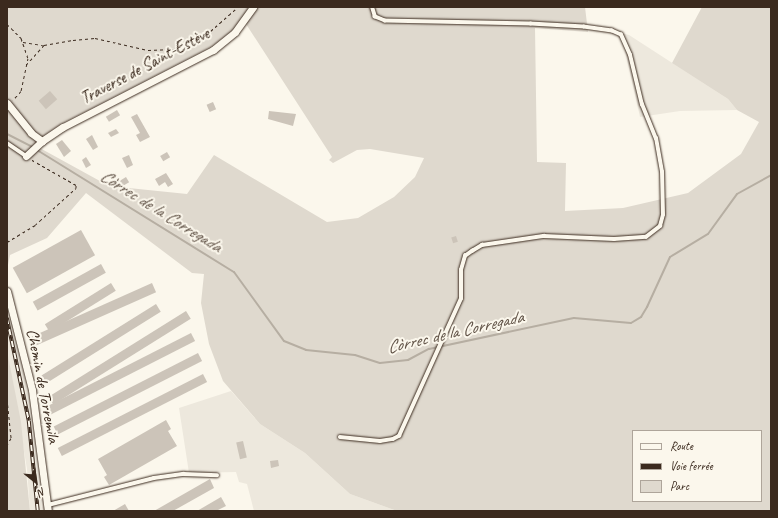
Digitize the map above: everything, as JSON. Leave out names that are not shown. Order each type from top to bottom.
[{"type":"street","name":"Traverse de Saint-Estève","points":[[42,141],[63,127],[213,50],[235,32],[253,7]]},
{"type":"street","points":[[8,103],[31,133],[42,141],[26,156]]},
{"type":"street","name":"Chemin de Torremila","points":[[7,291],[32,390],[48,508]]},
{"type":"lane","points":[[340,437],[380,441],[393,439],[399,436],[461,299],[461,270],[466,256],[472,251],[482,245],[544,236],[614,239],[646,237],[660,226],[662,215],[662,172],[656,139],[642,105],[630,55],[621,36],[584,27],[531,24],[385,21],[375,17],[372,7]]},
{"type":"lane","points":[[7,143],[26,156]]},
{"type":"lane","points":[[48,508],[154,478],[184,474],[217,475]]},
{"type":"path","points":[[23,42],[44,45],[95,38],[148,50],[174,49],[206,35],[238,7]]},
{"type":"path","points":[[7,24],[23,42],[28,58],[21,92],[8,103]]},
{"type":"path","points":[[26,65],[44,45]]},
{"type":"path","points":[[7,242],[35,224],[76,188],[76,185],[26,156]]},
{"type":"path","points":[[7,389],[7,394]]},
{"type":"path","points":[[7,398],[10,438],[7,445]]},
{"type":"shaded area","points":[[621,33],[629,35],[728,99],[737,110],[680,111],[640,117]]},
{"type":"shaded area","points":[[7,303],[25,378],[42,511],[30,511],[27,469],[7,351]]},
{"type":"shaded area","points":[[231,391],[260,424],[305,453],[350,494],[397,511],[254,511],[247,484],[239,482],[236,472],[189,473],[179,408]]},
{"type":"green space","points":[[7,7],[250,7],[233,30],[211,47],[61,124],[40,138],[38,147],[109,186],[187,194],[214,155],[327,222],[358,218],[394,197],[415,177],[424,158],[370,149],[357,150],[333,163],[329,160],[332,157],[246,24],[256,7],[585,7],[588,32],[535,28],[537,162],[566,163],[565,211],[623,208],[688,193],[741,154],[759,122],[737,110],[728,99],[672,63],[702,7],[771,7],[771,511],[397,511],[350,494],[305,453],[260,424],[223,381],[209,344],[201,303],[204,274],[192,273],[86,193],[47,238],[10,255],[7,270]]},
{"type":"green space","points":[[7,351],[21,422],[30,511],[7,511]]},
{"type":"building","points":[[50,91],[57,99],[46,109],[39,101]]},
{"type":"building","points":[[213,102],[216,109],[210,112],[207,105]]},
{"type":"building","points":[[117,110],[120,115],[109,122],[106,117]]},
{"type":"building","points":[[269,111],[296,114],[293,126],[268,119]]},
{"type":"building","points":[[137,114],[150,137],[140,142],[136,135],[140,133],[131,117]]},
{"type":"building","points":[[116,129],[119,133],[111,137],[108,133]]},
{"type":"building","points":[[92,135],[98,147],[93,150],[86,139]]},
{"type":"building","points":[[62,140],[71,151],[64,157],[56,144]]},
{"type":"building","points":[[167,152],[170,157],[163,161],[160,156]]},
{"type":"building","points":[[129,155],[133,165],[127,168],[122,158]]},
{"type":"building","points":[[86,157],[91,165],[86,168],[82,160]]},
{"type":"building","points":[[166,173],[173,184],[168,187],[165,182],[159,186],[155,179]]},
{"type":"building","points":[[126,177],[129,182],[121,187],[118,182]]},
{"type":"building","points":[[81,230],[95,255],[27,293],[13,268]]},
{"type":"building","points":[[456,236],[458,242],[453,243],[451,238]]},
{"type":"building","points":[[101,264],[106,273],[38,311],[33,302]]},
{"type":"building","points":[[111,283],[116,291],[50,332],[45,324]]},
{"type":"building","points":[[152,283],[156,292],[33,347],[29,338]]},
{"type":"building","points":[[156,304],[161,312],[46,383],[42,376]]},
{"type":"building","points":[[186,311],[191,319],[53,404],[49,397]]},
{"type":"building","points":[[191,333],[195,341],[50,415],[46,407]]},
{"type":"building","points":[[198,353],[202,361],[58,435],[54,427]]},
{"type":"building","points":[[203,374],[207,382],[62,456],[58,448]]},
{"type":"building","points":[[166,420],[171,429],[168,431],[177,446],[109,485],[104,477],[107,475],[98,459]]},
{"type":"building","points":[[243,441],[247,458],[240,459],[236,443]]},
{"type":"building","points":[[278,460],[279,466],[271,468],[270,461]]},
{"type":"building","points":[[210,479],[214,488],[173,511],[154,511]]},
{"type":"building","points":[[221,497],[226,506],[216,511],[197,511]]},
{"type":"building","points":[[125,504],[129,511],[113,511]]},
{"type":"waterway","name":"Còrrec de la Corregada","points":[[7,134],[33,147]]},
{"type":"waterway","name":"Còrrec de la Corregada","points":[[37,150],[234,272],[284,341],[306,350],[355,355],[380,363],[408,360],[429,349],[574,318],[631,323],[641,317],[647,307],[670,257],[708,234],[737,194],[771,175]]},
{"type":"railway","points":[[7,318],[29,421],[38,511]]}]
